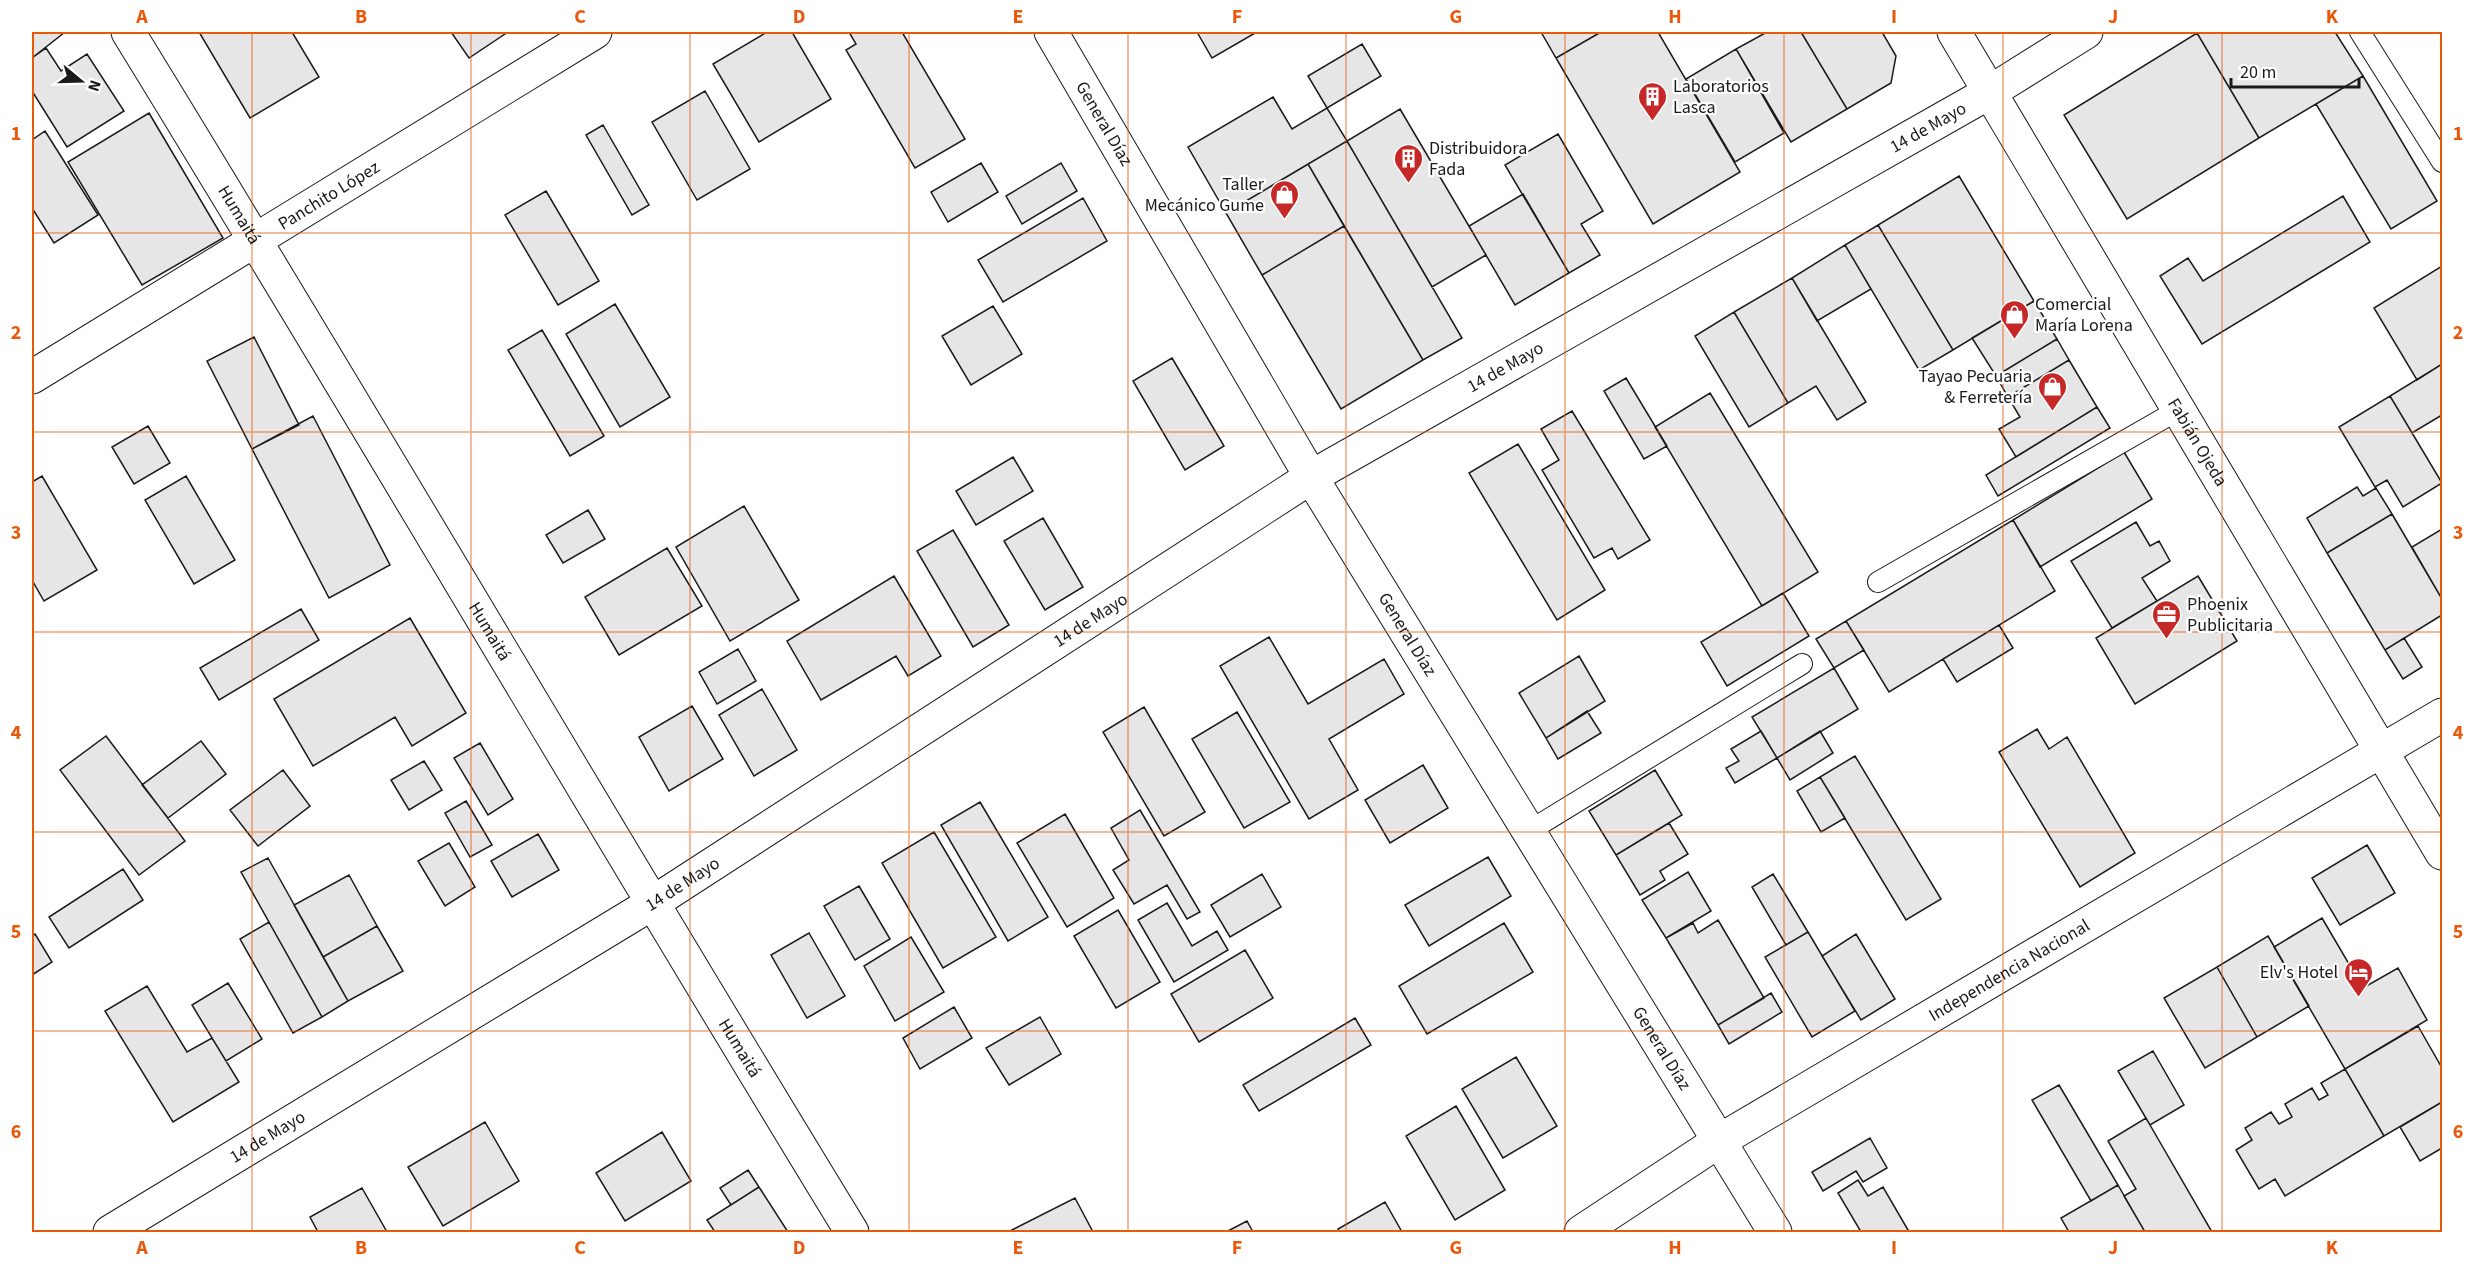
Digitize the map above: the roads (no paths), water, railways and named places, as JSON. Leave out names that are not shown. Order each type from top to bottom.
[{"type":"street","name":"Humaitá","points":[[128,32],[256,240],[651,904],[852,1233]]},
{"type":"street","name":"Panchito López","points":[[32,377],[595,32]]},
{"type":"street","name":"General Díaz","points":[[1051,32],[1311,477],[1775,1233]]},
{"type":"street","name":"Fabián Ojeda","points":[[1954,32],[2442,853]]},
{"type":"street","name":"14 de Mayo","points":[[110,1233],[651,904],[1311,477],[1990,92],[2086,32]]},
{"type":"street","name":"Independencia Nacional","points":[[1581,1233],[1719,1141],[2442,715]]},
{"type":"lane","points":[[2360,32],[2442,162]]},
{"type":"lane","points":[[1878,582],[2180,409]]},
{"type":"lane","points":[[1529,831],[1802,664]]},
{"type":"place","name":"Laboratorios Lasca","points":[[1652,122]]},
{"type":"place","name":"Distribuidora Fada","points":[[1408,184]]},
{"type":"place","name":"Taller Mecánico Gume","points":[[1285,220]]},
{"type":"place","name":"Comercial María Lorena","points":[[2014,340]]},
{"type":"place","name":"Tayao Pecuaria & Ferretería","points":[[2053,412]]},
{"type":"place","name":"Phoenix Publicitaria","points":[[2166,640]]},
{"type":"place","name":"Elv's Hotel","points":[[2359,998]]}]
